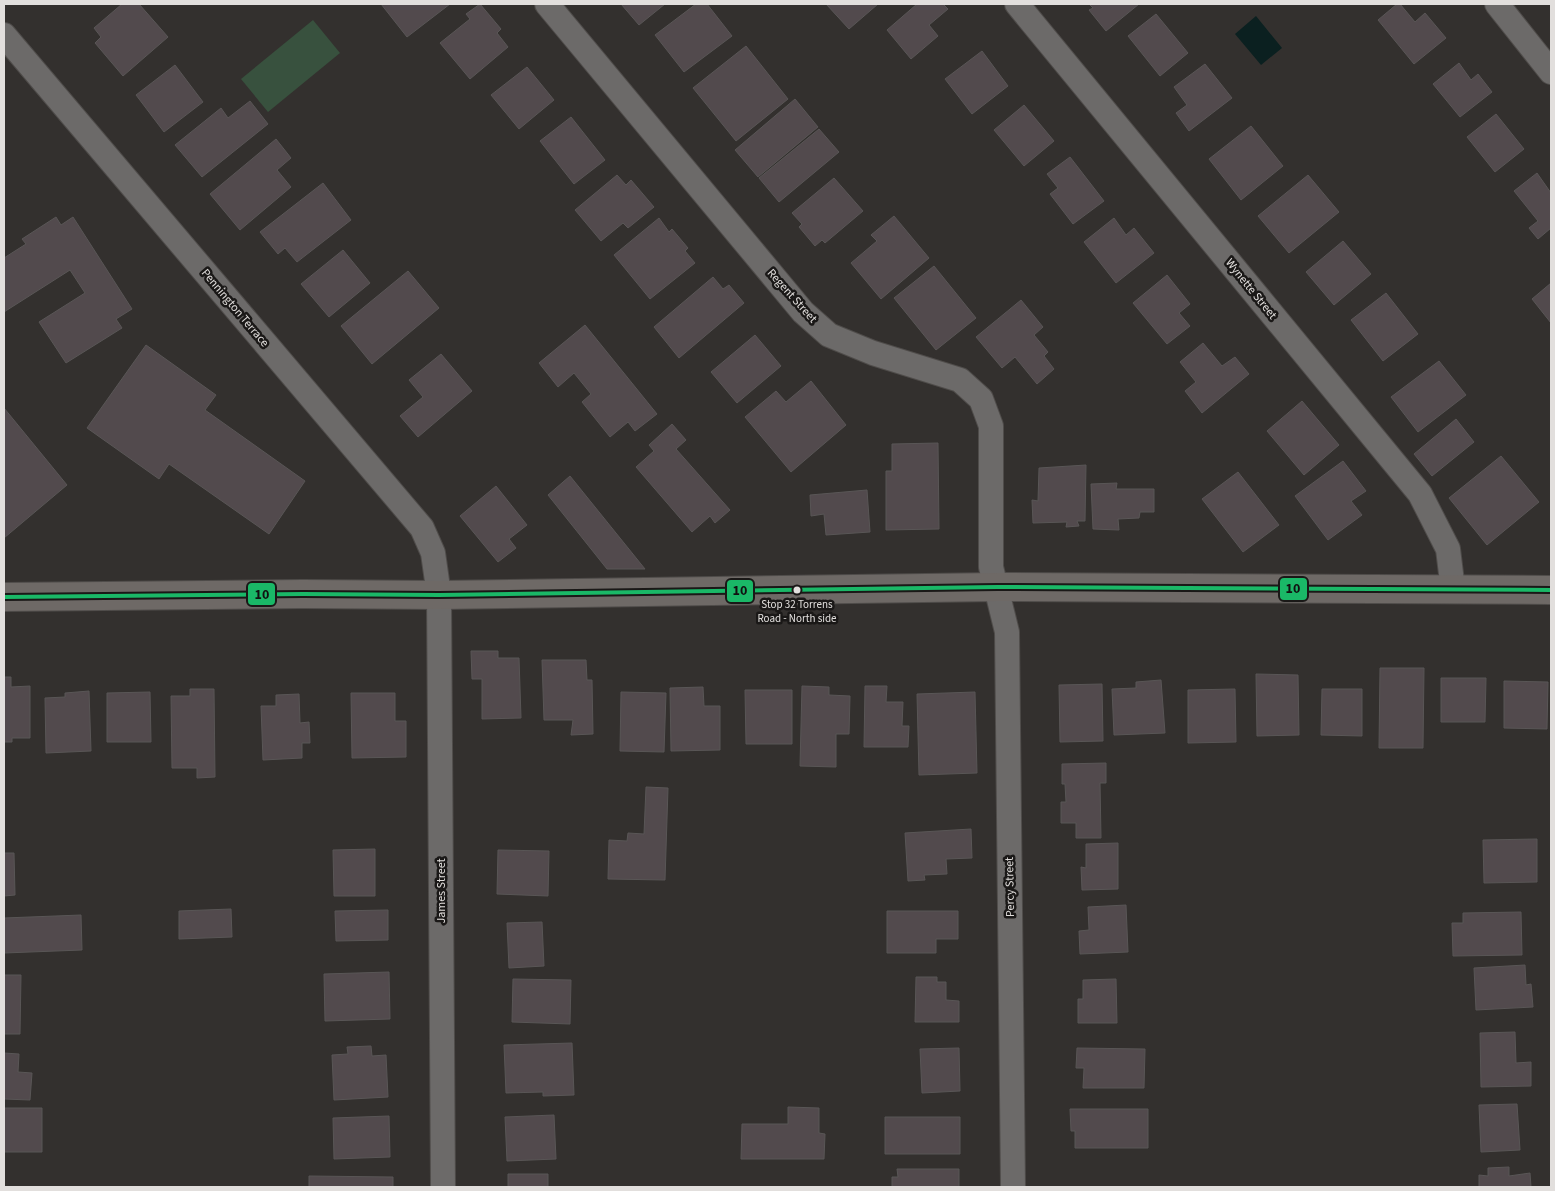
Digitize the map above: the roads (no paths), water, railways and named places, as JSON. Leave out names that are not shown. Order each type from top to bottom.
[{"type":"street","name":"Regent Street","points":[[548,4],[803,312],[829,335],[873,353],[960,380],[981,399],[991,426],[991,567],[998,588]]},
{"type":"street","name":"Wynette Street","points":[[1016,4],[1420,494],[1448,549],[1453,590]]},
{"type":"street","points":[[1497,4],[1551,72]]},
{"type":"street","name":"Pennington Terrace","points":[[4,35],[422,528],[433,553],[439,595]]},
{"type":"street","points":[[4,597],[293,594],[439,595],[998,588],[1551,590]]},
{"type":"street","name":"Percy Street","points":[[998,588],[1007,632],[1013,1187]]},
{"type":"street","name":"James Street","points":[[439,595],[442,1187]]},
{"type":"water","points":[[1256,16],[1282,48],[1261,65],[1235,34]]},
{"type":"place","name":"Stop 32 Torrens Road - North side","points":[[797,590]]}]
